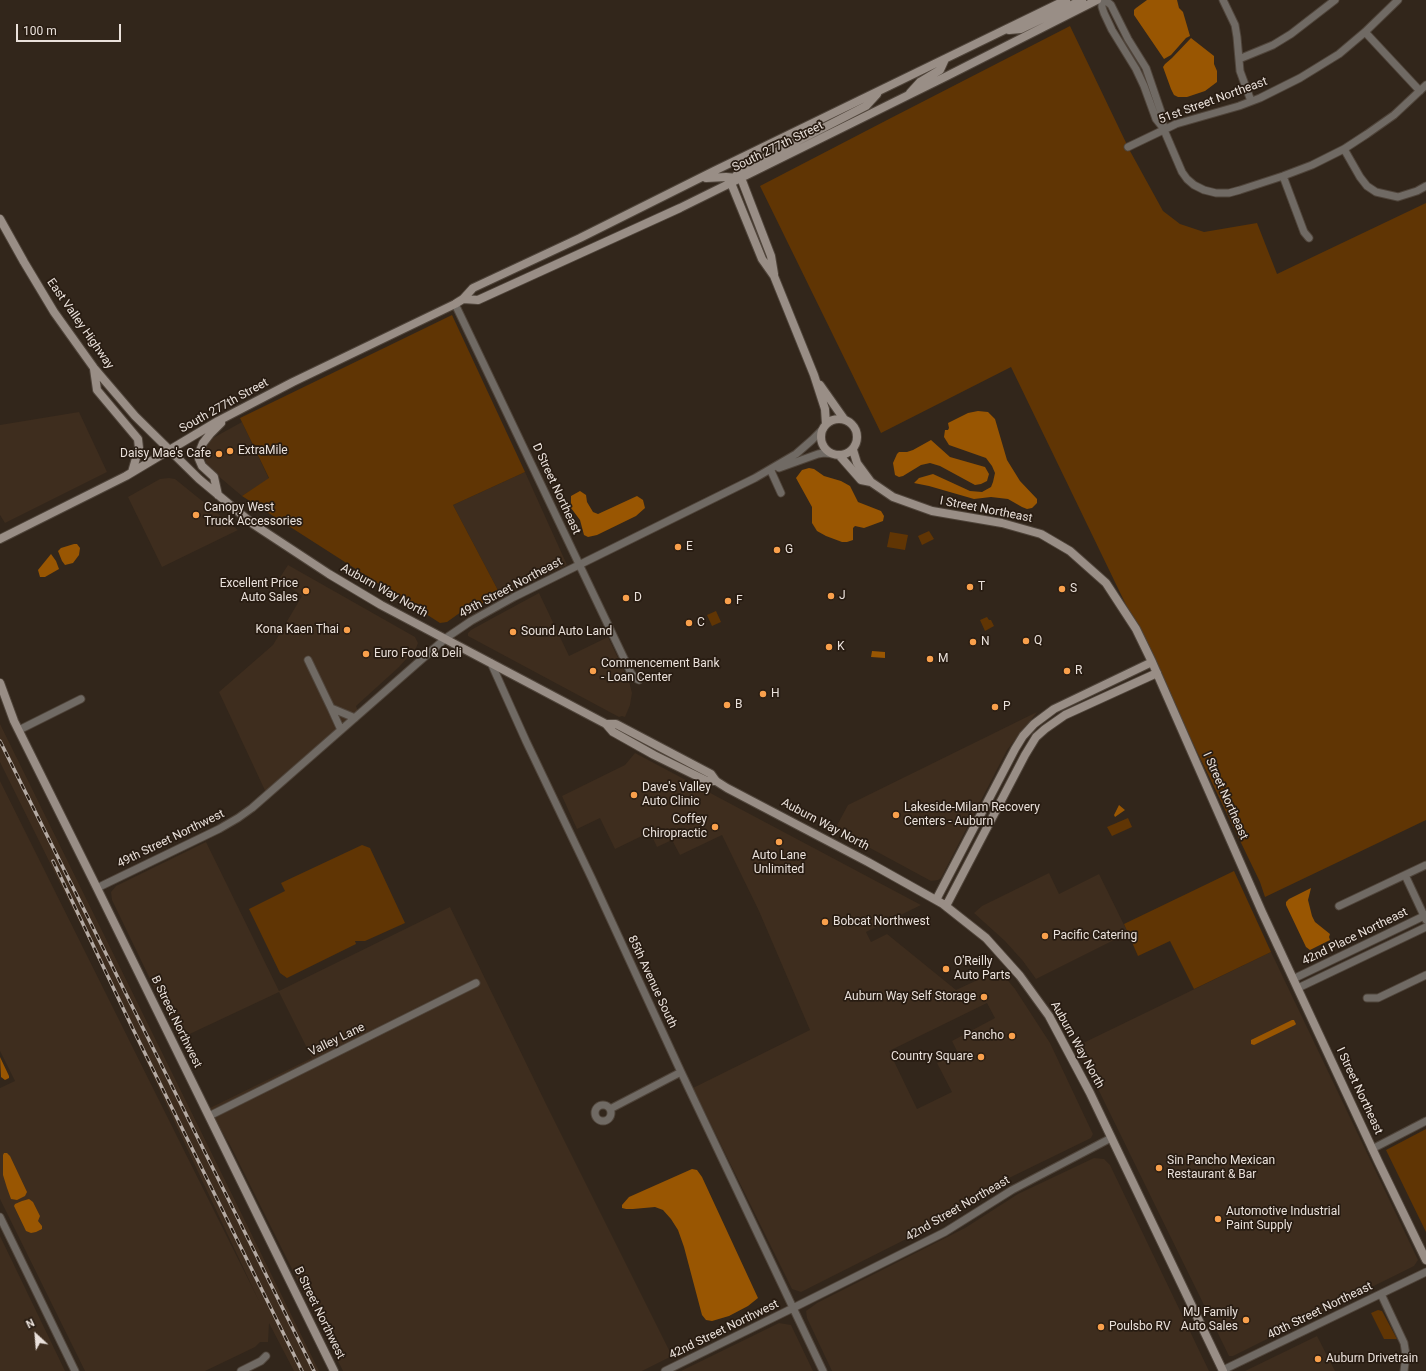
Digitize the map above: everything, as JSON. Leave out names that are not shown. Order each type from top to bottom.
[{"type":"main road","name":"South 277th Street","points":[[0,539],[132,472],[230,415],[293,382],[463,300],[474,288],[580,238],[689,183],[1066,0]]},
{"type":"main road","points":[[1002,31],[1021,29],[1082,0]]},
{"type":"main road","name":"South 277th Street","points":[[463,300],[478,300],[616,238],[906,97],[1097,0]]},
{"type":"main road","points":[[906,97],[920,82],[940,70],[945,59]]},
{"type":"main road","points":[[736,180],[742,169],[799,142],[866,106],[879,91]]},
{"type":"main road","points":[[689,183],[714,177],[736,180]]},
{"type":"main road","points":[[736,180],[771,256],[774,276],[814,375],[825,409],[824,426],[821,435],[823,447],[836,455],[845,454],[853,450],[857,442],[857,431],[850,422],[837,418],[831,420],[824,426]]},
{"type":"main road","name":"East Valley Highway","points":[[0,218],[54,312],[94,368],[135,416],[171,450]]},
{"type":"main road","points":[[94,368],[97,390],[138,438],[139,448],[132,472]]},
{"type":"main road","points":[[814,375],[844,419]]},
{"type":"main road","points":[[218,495],[214,477],[202,466],[198,459],[203,443],[210,434],[230,415]]},
{"type":"main road","name":"Auburn Way North","points":[[171,450],[199,480],[254,524],[328,574],[381,605],[446,638],[606,724],[613,732],[681,769],[707,781],[715,780]]},
{"type":"main road","name":"I Street Northeast","points":[[853,450],[857,463],[871,482],[893,497],[932,511],[1002,523],[1041,534],[1070,551],[1106,583],[1136,629],[1152,662],[1262,912],[1372,1149],[1426,1260]]},
{"type":"main road","name":"I Street Northeast","points":[[836,455],[861,480],[871,482]]},
{"type":"main road","points":[[936,900],[1023,736],[1037,721],[1054,709],[1152,662]]},
{"type":"main road","points":[[946,906],[1025,755],[1036,737],[1065,715],[1157,673]]},
{"type":"main road","name":"B Street Northwest","points":[[0,683],[8,708],[334,1371]]},
{"type":"main road","name":"Auburn Way North","points":[[606,724],[616,724],[711,774],[715,780],[936,900],[946,906],[986,938],[1020,976],[1049,1016],[1090,1093],[1223,1371]]},
{"type":"street","points":[[1102,0],[1104,14],[1136,69],[1156,119],[1164,130],[1182,172],[1194,185],[1204,190],[1229,193],[1312,165],[1344,149],[1394,115],[1426,85]]},
{"type":"street","points":[[1106,0],[1111,6],[1146,68],[1161,112],[1164,130]]},
{"type":"street","points":[[1223,0],[1235,25],[1240,71],[1251,101]]},
{"type":"street","points":[[1239,59],[1273,45],[1291,34],[1335,0]]},
{"type":"street","name":"51st Street Northeast","points":[[1128,146],[1200,116],[1251,101],[1281,88],[1318,68],[1339,54],[1365,32],[1398,0]]},
{"type":"street","points":[[1365,32],[1420,91]]},
{"type":"street","points":[[1344,149],[1360,177],[1376,192],[1398,197],[1417,191],[1426,186]]},
{"type":"street","points":[[1283,176],[1304,232],[1309,238]]},
{"type":"street","name":"D Street Northeast","points":[[455,304],[631,673],[639,680]]},
{"type":"street","name":"49th Street Northeast","points":[[755,478],[796,454],[812,440],[824,426]]},
{"type":"street","name":"49th Street Northeast","points":[[252,808],[446,638],[471,621],[514,597],[755,478],[808,456],[824,453],[836,455]]},
{"type":"street","points":[[771,471],[781,493]]},
{"type":"street","points":[[308,660],[341,730]]},
{"type":"street","name":"85th Avenue South","points":[[491,663],[681,1072],[824,1371]]},
{"type":"street","points":[[19,730],[81,699]]},
{"type":"street","points":[[331,708],[355,718]]},
{"type":"street","name":"49th Street Northwest","points":[[97,888],[219,829],[252,808]]},
{"type":"street","points":[[1339,906],[1426,865]]},
{"type":"street","points":[[1405,875],[1425,917]]},
{"type":"street","name":"42nd Place Northeast","points":[[1293,979],[1425,917]]},
{"type":"street","name":"42nd Place Northeast","points":[[1298,988],[1426,927]]},
{"type":"street","points":[[1367,998],[1378,998],[1426,975]]},
{"type":"street","name":"Valley Lane","points":[[209,1116],[476,983]]},
{"type":"street","points":[[610,1109],[681,1072]]},
{"type":"street","points":[[1372,1149],[1426,1121]]},
{"type":"street","name":"42nd Street Northeast","points":[[793,1308],[945,1232],[1012,1190],[1111,1138]]},
{"type":"street","points":[[0,1217],[75,1371]]},
{"type":"street","name":"40th Street Northeast","points":[[1223,1371],[1426,1272]]},
{"type":"street","points":[[1381,1294],[1404,1343],[1406,1355],[1404,1371]]},
{"type":"street","name":"42nd Street Northwest","points":[[665,1371],[793,1308]]},
{"type":"street","points":[[241,1371],[261,1361],[266,1356]]},
{"type":"shaded area","points":[[1147,0],[1177,0],[1179,8],[1183,12],[1190,36],[1186,38],[1171,55],[1164,59],[1134,15],[1134,10]]},
{"type":"shaded area","points":[[1070,26],[1130,151],[1163,211],[1180,224],[1204,232],[1257,223],[1277,274],[1426,203],[1426,820],[1265,897],[1260,882],[1011,367],[881,433],[760,186]]},
{"type":"shaded area","points":[[1191,38],[1214,56],[1214,64],[1217,71],[1217,82],[1205,91],[1187,97],[1178,97],[1174,95],[1171,89],[1163,67]]},
{"type":"shaded area","points":[[452,315],[525,472],[453,505],[501,596],[461,612],[447,622],[440,623],[242,496],[269,478],[240,418]]},
{"type":"shaded area","points":[[978,411],[988,412],[995,419],[1007,460],[1020,481],[1037,499],[1037,503],[1032,508],[1027,509],[1008,499],[991,497],[974,499],[914,483],[919,478],[933,474],[970,491],[982,492],[991,487],[995,473],[986,458],[949,445],[944,437],[945,430],[948,430],[949,428],[948,423],[968,413]]},
{"type":"shaded area","points":[[79,412],[107,472],[5,523],[0,515],[0,425]]},
{"type":"shaded area","points":[[242,422],[269,479],[242,496],[210,469],[206,463],[205,449],[207,443],[213,438]]},
{"type":"shaded area","points":[[931,440],[950,457],[985,467],[989,474],[987,481],[975,485],[940,466],[930,463],[921,465],[903,476],[899,477],[895,475],[893,463],[899,452],[913,450]]},
{"type":"shaded area","points":[[809,468],[814,469],[824,476],[841,481],[850,486],[858,502],[881,511],[884,516],[883,521],[864,528],[855,526],[853,528],[853,540],[847,542],[842,542],[817,531],[812,523],[812,507],[796,478],[802,470]]},
{"type":"shaded area","points":[[525,472],[567,565],[501,596],[453,505]]},
{"type":"shaded area","points":[[160,479],[175,479],[238,530],[162,567],[128,497]]},
{"type":"shaded area","points":[[580,491],[586,495],[587,502],[593,512],[598,514],[637,496],[643,500],[645,508],[636,516],[597,535],[588,537],[584,535],[580,520],[571,508],[571,496]]},
{"type":"shaded area","points":[[929,531],[934,539],[922,545],[918,536]]},
{"type":"shaded area","points":[[890,532],[908,535],[905,550],[887,547]]},
{"type":"shaded area","points":[[77,544],[80,548],[79,555],[73,563],[65,565],[58,551],[61,548]]},
{"type":"shaded area","points":[[51,554],[59,569],[45,577],[40,577],[38,570]]},
{"type":"shaded area","points":[[288,565],[415,637],[418,643],[416,648],[399,667],[356,706],[360,718],[269,799],[219,692],[273,645],[302,596],[279,579]]},
{"type":"shaded area","points":[[539,593],[569,656],[608,637],[629,681],[632,693],[630,705],[625,717],[619,717],[468,636],[468,633],[471,630]]},
{"type":"shaded area","points":[[716,611],[721,622],[712,626],[707,615]]},
{"type":"shaded area","points":[[987,617],[991,620],[994,626],[985,631],[980,620]]},
{"type":"shaded area","points":[[872,651],[885,652],[885,658],[871,657]]},
{"type":"shaded area","points":[[1037,712],[1007,750],[941,878],[938,880],[931,881],[835,829],[848,805]]},
{"type":"shaded area","points":[[0,724],[319,1371],[294,1371],[269,1323],[268,1342],[260,1342],[255,1347],[205,1371],[85,1371],[0,1199],[0,1088],[15,1081],[0,1051],[0,781],[259,1301],[101,966],[0,762]]},
{"type":"shaded area","points":[[635,753],[921,905],[866,932],[871,942],[887,934],[956,990],[999,970],[1015,989],[1050,1043],[1093,1134],[1091,1138],[1009,1178],[934,1225],[801,1292],[792,1289],[693,1088],[810,1030],[759,911],[722,835],[680,855],[672,840],[657,847],[650,832],[615,849],[600,818],[577,829],[562,796],[625,765]],"holes":[[[987,1003],[995,1018],[952,1041],[958,1053],[937,1063],[952,1092],[917,1109],[889,1051]]]},
{"type":"shaded area","points":[[1119,805],[1125,810],[1115,817],[1114,815]]},
{"type":"shaded area","points":[[1128,818],[1132,827],[1112,836],[1107,827]]},
{"type":"shaded area","points":[[206,842],[279,991],[450,907],[545,1102],[672,1356],[642,1371],[343,1371],[230,1145],[208,1109],[312,1058],[279,992],[179,1039],[112,900],[111,892],[116,886]]},
{"type":"shaded area","points":[[362,845],[370,848],[405,923],[365,941],[355,941],[356,944],[287,978],[280,973],[249,909],[285,891],[281,883]]},
{"type":"shaded area","points":[[1234,871],[1271,952],[1194,989],[1170,941],[1138,956],[1124,924]]},
{"type":"shaded area","points":[[1049,873],[1059,894],[1099,874],[1128,933],[1036,979],[1023,961],[1005,941],[974,913],[982,906]]},
{"type":"shaded area","points":[[1311,888],[1308,900],[1312,916],[1315,922],[1330,934],[1330,940],[1310,950],[1306,947],[1286,905],[1286,902]]},
{"type":"shaded area","points":[[1271,952],[1418,1260],[1414,1266],[1233,1356],[1229,1356],[1077,1046]]},
{"type":"shaded area","points":[[1294,1020],[1295,1025],[1254,1045],[1251,1044],[1251,1040]]},
{"type":"shaded area","points":[[0,1057],[9,1076],[9,1078],[5,1080],[1,1077]]},
{"type":"shaded area","points":[[1426,1129],[1426,1232],[1386,1150]]},
{"type":"shaded area","points":[[4,1153],[7,1153],[10,1156],[27,1192],[25,1196],[17,1200],[11,1199],[3,1175]]},
{"type":"shaded area","points":[[1094,1158],[1104,1159],[1110,1165],[1209,1371],[832,1371],[807,1318],[806,1311],[817,1303],[965,1228],[1018,1194]]},
{"type":"shaded area","points":[[692,1169],[697,1170],[702,1177],[758,1298],[748,1306],[729,1316],[712,1321],[706,1320],[702,1315],[684,1247],[678,1230],[671,1219],[663,1210],[655,1207],[633,1209],[622,1208],[622,1205],[629,1197]]},
{"type":"shaded area","points":[[29,1199],[33,1202],[40,1216],[38,1221],[42,1226],[42,1229],[31,1233],[26,1231],[14,1206],[15,1204]]},
{"type":"shaded area","points":[[0,1236],[65,1371],[0,1371]]},
{"type":"shaded area","points":[[1378,1310],[1382,1311],[1397,1339],[1384,1339],[1371,1313]]},
{"type":"shaded area","points":[[779,1323],[791,1325],[813,1371],[681,1371]]},
{"type":"shaded area","points":[[1317,1336],[1335,1371],[1245,1371]]},
{"type":"railway","points":[[0,741],[314,1371]]},
{"type":"railway","points":[[53,861],[132,1027],[302,1371]]},
{"type":"place","name":"ExtraMile","points":[[230,451]]},
{"type":"place","name":"Daisy Mae's Cafe","points":[[219,454]]},
{"type":"place","name":"Canopy West Truck Accessories","points":[[196,515]]},
{"type":"place","name":"E","points":[[678,547]]},
{"type":"place","name":"G","points":[[777,550]]},
{"type":"place","name":"T","points":[[970,587]]},
{"type":"place","name":"S","points":[[1062,589]]},
{"type":"place","name":"Excellent Price Auto Sales","points":[[306,591]]},
{"type":"place","name":"J","points":[[831,596]]},
{"type":"place","name":"D","points":[[626,598]]},
{"type":"place","name":"F","points":[[728,601]]},
{"type":"place","name":"C","points":[[689,623]]},
{"type":"place","name":"Kona Kaen Thai","points":[[347,630]]},
{"type":"place","name":"Sound Auto Land","points":[[513,632]]},
{"type":"place","name":"Q","points":[[1026,641]]},
{"type":"place","name":"N","points":[[973,642]]},
{"type":"place","name":"K","points":[[829,647]]},
{"type":"place","name":"Euro Food & Deli","points":[[366,654]]},
{"type":"place","name":"M","points":[[930,659]]},
{"type":"place","name":"Commencement Bank - Loan Center","points":[[593,671]]},
{"type":"place","name":"R","points":[[1067,671]]},
{"type":"place","name":"H","points":[[763,694]]},
{"type":"place","name":"B","points":[[727,705]]},
{"type":"place","name":"P","points":[[995,707]]},
{"type":"place","name":"Dave's Valley Auto Clinic","points":[[634,795]]},
{"type":"place","name":"Lakeside-Milam Recovery Centers - Auburn","points":[[896,815]]},
{"type":"place","name":"Coffey Chiropractic","points":[[715,827]]},
{"type":"place","name":"Auto Lane Unlimited","points":[[779,842]]},
{"type":"place","name":"Bobcat Northwest","points":[[825,922]]},
{"type":"place","name":"Pacific Catering","points":[[1045,936]]},
{"type":"place","name":"O'Reilly Auto Parts","points":[[946,969]]},
{"type":"place","name":"Auburn Way Self Storage","points":[[984,997]]},
{"type":"place","name":"Pancho","points":[[1012,1036]]},
{"type":"place","name":"Country Square","points":[[981,1057]]},
{"type":"place","name":"Sin Pancho Mexican Restaurant & Bar","points":[[1159,1168]]},
{"type":"place","name":"Automotive Industrial Paint Supply","points":[[1218,1219]]},
{"type":"place","name":"MJ Family Auto Sales","points":[[1246,1320]]},
{"type":"place","name":"Poulsbo RV","points":[[1101,1327]]},
{"type":"place","name":"Auburn Drivetrain","points":[[1318,1359]]}]
